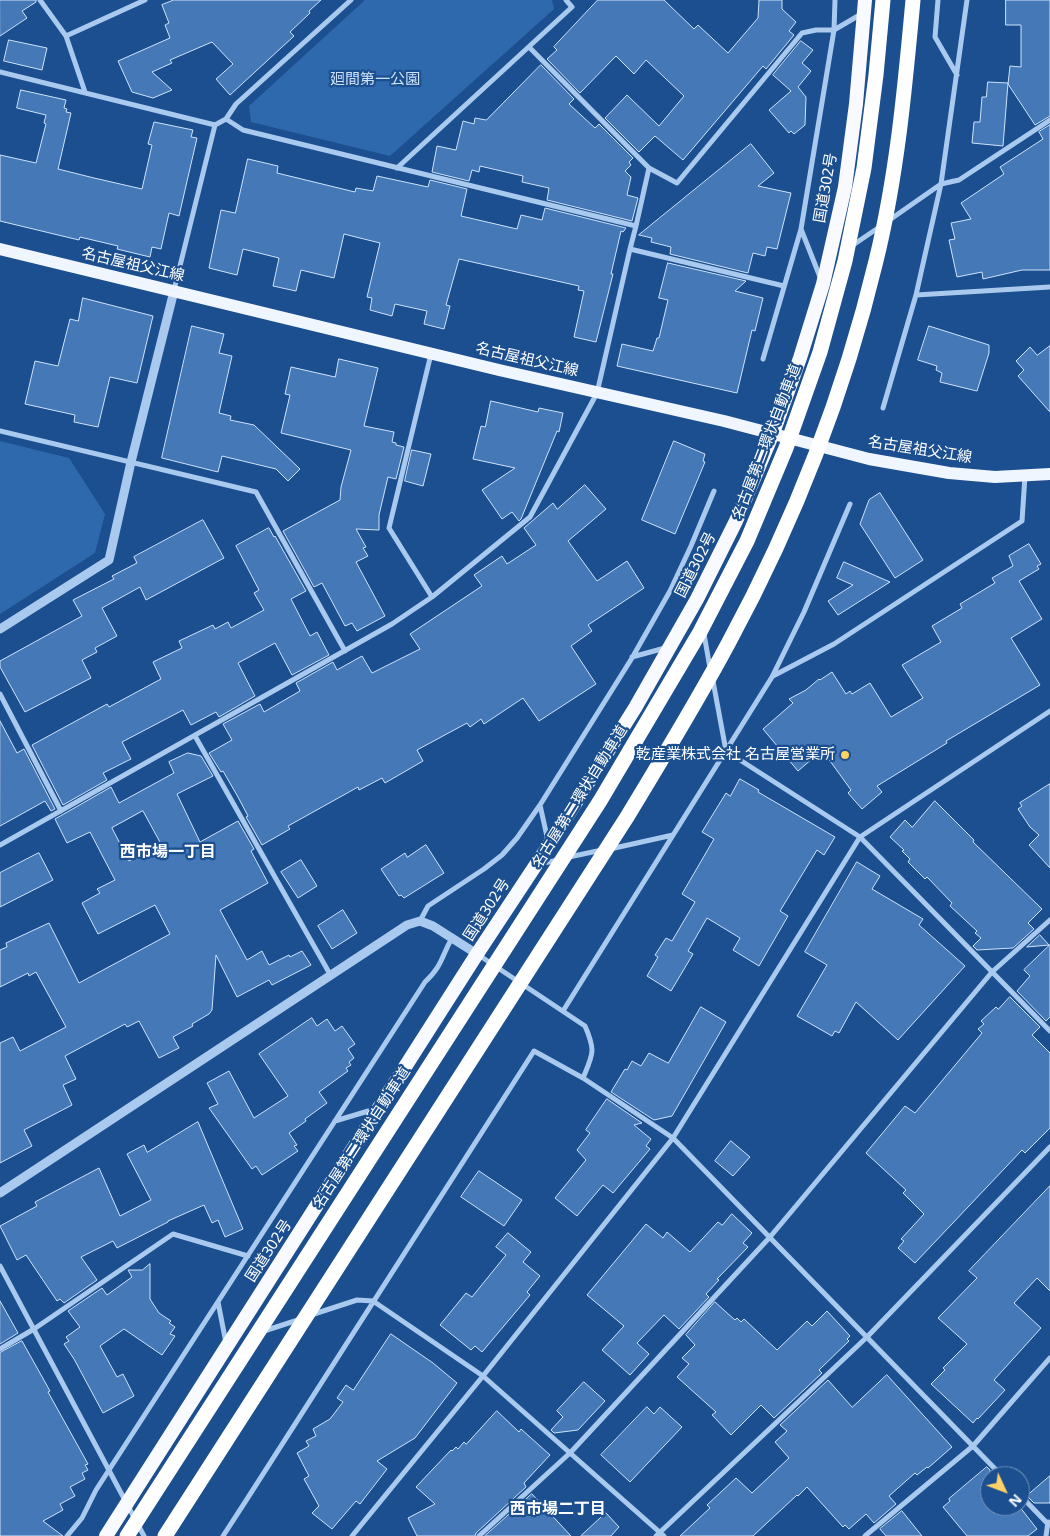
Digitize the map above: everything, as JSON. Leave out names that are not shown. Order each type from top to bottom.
[{"type":"highway","name":"名古屋第二環状自動車道","points":[[127,1536],[600,801],[700,632],[747,541],[786,448],[820,352],[845,261],[864,168],[883,0]]},
{"type":"highway","points":[[165,1536],[627,817],[684,723],[730,641],[772,556],[818,452],[850,357],[876,260],[893,173],[906,79],[913,0]]},
{"type":"highway","name":"国道302号","points":[[106,1536],[232,1343],[379,1108],[549,845],[635,708],[670,646],[698,604],[736,521],[772,433],[800,358],[823,284],[845,187],[856,104],[864,6]]},
{"type":"main road","name":"名古屋祖父江線","points":[[0,249],[431,354],[772,433],[869,460],[995,477],[1050,474]]},
{"type":"street","points":[[40,0],[66,36],[85,92]]},
{"type":"street","points":[[66,36],[145,0]]},
{"type":"street","points":[[0,72],[215,124],[226,119],[236,104],[351,0]]},
{"type":"street","points":[[397,168],[572,7],[566,0]]},
{"type":"street","points":[[763,360],[801,229],[834,30],[835,0]]},
{"type":"street","points":[[938,0],[935,37],[957,75]]},
{"type":"street","points":[[883,408],[916,295],[942,184],[967,0]]},
{"type":"street","points":[[529,47],[649,168],[677,183],[802,33],[816,30],[834,30],[864,6]]},
{"type":"street","points":[[226,119],[243,130],[636,226]]},
{"type":"street","points":[[828,262],[942,184],[958,180],[1050,120]]},
{"type":"street","points":[[0,629],[109,560],[131,462],[215,124]]},
{"type":"street","points":[[0,846],[392,624],[432,597],[530,517],[597,393],[649,168]]},
{"type":"street","points":[[801,229],[823,284]]},
{"type":"street","points":[[630,249],[784,286]]},
{"type":"street","points":[[916,295],[1050,287]]},
{"type":"street","points":[[431,354],[389,528],[432,597]]},
{"type":"street","points":[[0,431],[256,492],[345,651]]},
{"type":"street","points":[[772,676],[834,644],[1022,521],[1025,475]]},
{"type":"street","points":[[0,1193],[407,926],[420,921],[428,906],[502,855],[517,838],[540,805],[632,658],[670,591],[692,546],[714,491]]},
{"type":"street","points":[[563,1011],[772,676],[804,612],[850,504]]},
{"type":"street","points":[[700,618],[726,751],[860,837],[1050,1031]]},
{"type":"street","points":[[632,658],[670,646]]},
{"type":"street","points":[[0,694],[61,811]]},
{"type":"street","points":[[352,1536],[483,1376],[673,1138],[860,837],[1050,712]]},
{"type":"street","points":[[195,736],[331,976]]},
{"type":"street","points":[[540,805],[549,845]]},
{"type":"street","points":[[536,864],[673,835]]},
{"type":"street","points":[[479,1536],[571,1452],[770,1237],[992,972],[1050,920]]},
{"type":"street","points":[[420,921],[432,926],[478,954],[585,1026],[592,1042],[592,1057],[583,1078]]},
{"type":"street","points":[[67,1536],[82,1518],[96,1490],[425,982],[436,972],[442,961],[445,949],[452,938]]},
{"type":"street","points":[[223,1536],[319,1390],[373,1301],[534,1051],[583,1078],[673,1138],[992,1466]]},
{"type":"street","points":[[335,1121],[379,1108]]},
{"type":"street","points":[[248,1336],[357,1300],[373,1301],[483,1376],[571,1452],[660,1535],[867,1337],[1050,1147]]},
{"type":"street","points":[[0,1350],[173,1234],[248,1256]]},
{"type":"street","points":[[0,1266],[110,1469],[144,1536]]},
{"type":"street","points":[[218,1302],[232,1343]]},
{"type":"street","points":[[865,1536],[973,1446],[1050,1358]]},
{"type":"street","points":[[1030,1504],[1049,1522],[1046,1536]]},
{"type":"green space","name":"廻間第一公園","points":[[365,0],[552,0],[554,9],[390,156],[251,122],[249,106]]},
{"type":"green space","points":[[0,441],[69,458],[105,514],[95,553],[0,614]]},
{"type":"building","points":[[0,0],[36,0],[36,2],[22,11],[27,18],[0,36]]},
{"type":"building","points":[[174,0],[321,0],[290,32],[294,36],[230,95],[216,79],[233,64],[212,42],[170,60],[172,63],[152,72],[172,90],[153,98],[132,92],[118,61],[170,38],[165,25],[169,23],[162,5]]},
{"type":"building","points":[[598,0],[664,0],[694,29],[698,25],[728,53],[758,18],[759,0],[782,0],[782,9],[796,22],[789,31],[794,35],[766,69],[763,66],[683,160],[655,136],[639,152],[605,118],[627,95],[659,126],[684,96],[646,60],[634,74],[616,56],[580,93],[547,59],[557,50],[554,47]]},
{"type":"building","points":[[1006,0],[1050,0],[1050,116],[1035,125],[1008,84],[1010,66],[1021,67],[1021,25],[1006,25]]},
{"type":"building","points":[[9,40],[47,48],[42,70],[4,61]]},
{"type":"building","points":[[801,41],[813,50],[802,63],[811,71],[798,87],[806,97],[805,125],[794,134],[791,131],[789,133],[769,110],[791,91],[773,75]]},
{"type":"building","points":[[541,65],[574,99],[569,104],[595,128],[599,124],[633,158],[629,162],[631,165],[625,171],[631,177],[627,195],[638,198],[632,221],[547,200],[549,188],[522,182],[523,176],[480,166],[479,172],[472,170],[469,181],[432,172],[437,146],[456,150],[463,121],[474,124],[475,118],[486,120]]},
{"type":"building","points":[[988,82],[1008,83],[1003,146],[972,143],[974,122],[980,122],[982,97],[986,97]]},
{"type":"building","points":[[21,90],[66,100],[64,108],[67,109],[66,112],[71,113],[58,169],[94,178],[142,189],[152,145],[148,144],[154,122],[193,130],[191,137],[197,138],[179,216],[169,213],[161,249],[152,247],[150,257],[117,249],[118,246],[80,237],[79,240],[0,221],[0,155],[36,163],[46,124],[44,123],[46,115],[17,108]]},
{"type":"building","points":[[1050,125],[1050,270],[1022,270],[983,279],[982,272],[957,277],[949,240],[955,239],[951,223],[971,219],[961,203],[1004,174],[1000,167],[1043,139],[1039,132]]},
{"type":"building","points":[[751,144],[774,173],[758,186],[791,193],[777,249],[767,247],[765,256],[753,253],[748,273],[670,254],[671,247],[651,242],[652,238],[639,235]]},
{"type":"building","points":[[248,159],[278,166],[277,173],[355,192],[356,188],[373,191],[377,176],[428,187],[430,180],[467,189],[461,216],[517,229],[521,215],[542,220],[545,208],[626,228],[623,232],[621,231],[611,274],[613,274],[596,342],[574,337],[584,291],[578,290],[579,286],[459,259],[446,305],[450,306],[444,329],[424,324],[427,311],[395,304],[392,316],[370,310],[372,298],[367,297],[380,243],[344,234],[334,278],[301,270],[296,291],[273,286],[279,258],[243,249],[237,275],[209,268],[221,210],[235,213]]},
{"type":"building","points":[[668,263],[746,281],[735,291],[763,298],[755,331],[752,330],[737,393],[617,366],[622,344],[653,351],[657,338],[659,338],[668,300],[659,298]]},
{"type":"building","points":[[83,298],[153,316],[137,383],[110,377],[98,427],[74,422],[75,415],[25,404],[35,361],[58,366],[70,319],[78,321]]},
{"type":"building","points":[[192,326],[224,334],[219,353],[232,356],[219,413],[231,416],[230,420],[254,425],[300,469],[288,481],[276,469],[222,456],[218,472],[162,458]]},
{"type":"building","points":[[929,326],[989,345],[989,353],[977,391],[940,382],[942,373],[936,370],[937,366],[918,360]]},
{"type":"building","points":[[1050,346],[1050,412],[1018,376],[1024,370],[1016,361],[1030,347],[1037,355]]},
{"type":"building","points":[[339,359],[378,368],[364,426],[394,432],[392,442],[404,447],[396,479],[388,477],[379,515],[379,530],[356,529],[366,547],[363,548],[368,556],[356,562],[385,616],[357,631],[352,623],[345,626],[322,583],[314,587],[283,531],[340,500],[341,487],[351,450],[281,433],[290,395],[285,394],[291,367],[335,377]]},
{"type":"building","points":[[491,401],[538,412],[539,408],[563,413],[559,432],[557,431],[519,521],[512,512],[502,519],[482,490],[515,468],[473,459],[481,426],[485,427]]},
{"type":"building","points":[[674,441],[705,454],[703,461],[705,462],[675,534],[642,520]]},
{"type":"building","points":[[412,450],[431,454],[423,486],[405,481]]},
{"type":"building","points":[[585,485],[606,509],[568,541],[597,581],[627,561],[644,588],[588,625],[592,631],[571,646],[596,684],[539,721],[523,698],[484,724],[481,719],[470,727],[467,723],[417,750],[423,761],[385,783],[382,778],[359,790],[358,787],[288,826],[290,829],[262,845],[246,817],[248,816],[238,797],[223,771],[221,772],[209,753],[232,740],[223,724],[260,704],[264,712],[300,691],[296,683],[333,662],[337,670],[362,656],[372,673],[420,649],[410,634],[482,586],[474,575],[502,556],[507,564],[536,545],[524,528],[553,503],[557,509]]},
{"type":"building","points":[[880,493],[923,560],[895,578],[860,524],[869,500]]},
{"type":"building","points":[[203,520],[224,558],[146,600],[140,587],[102,608],[117,636],[95,648],[97,652],[82,660],[91,678],[25,712],[0,667],[0,661],[82,616],[73,600],[114,579],[112,576],[137,563],[134,557]]},
{"type":"building","points":[[269,528],[306,591],[291,599],[310,636],[317,632],[329,655],[292,675],[275,643],[238,663],[255,696],[219,717],[216,712],[191,725],[183,710],[122,742],[131,759],[103,773],[107,780],[63,805],[32,745],[107,704],[109,707],[161,679],[153,662],[182,648],[179,641],[213,625],[215,629],[228,622],[231,628],[264,610],[254,593],[259,590],[236,546]]},
{"type":"building","points":[[1029,544],[1041,564],[1037,566],[1039,569],[1019,581],[1042,619],[1011,638],[1040,685],[946,741],[947,743],[877,786],[882,792],[862,809],[848,793],[851,790],[825,754],[823,755],[820,752],[798,771],[763,729],[793,703],[789,699],[832,672],[846,694],[850,691],[852,694],[870,683],[891,717],[923,698],[902,665],[941,642],[932,626],[962,608],[960,604],[995,583],[992,578],[1013,566],[1009,556]]},
{"type":"building","points":[[844,562],[890,582],[838,615],[828,601],[853,585],[837,578]]},
{"type":"building","points":[[0,721],[17,753],[24,749],[55,809],[51,811],[45,801],[0,826]]},
{"type":"building","points":[[188,753],[201,756],[213,776],[177,794],[200,842],[238,821],[254,849],[251,851],[268,883],[220,910],[247,960],[262,951],[269,965],[302,951],[311,965],[272,985],[269,980],[237,997],[216,955],[212,1010],[209,1014],[192,1024],[193,1026],[173,1037],[179,1048],[159,1058],[139,1021],[127,1027],[125,1024],[65,1056],[76,1079],[63,1085],[72,1105],[24,1130],[32,1146],[0,1163],[0,1043],[13,1037],[20,1051],[66,1027],[36,972],[29,976],[28,973],[0,987],[0,950],[7,947],[6,943],[49,923],[79,983],[170,934],[155,905],[98,934],[82,903],[100,893],[97,889],[115,880],[90,832],[67,843],[55,819],[111,787],[119,803],[174,773],[169,762]],"holes":[[[143,811],[161,844],[129,861],[112,828]]]},
{"type":"building","points":[[740,779],[759,790],[758,792],[835,837],[824,855],[817,850],[780,911],[788,916],[759,966],[733,950],[740,938],[707,918],[688,951],[693,954],[671,991],[647,976],[658,957],[655,955],[666,938],[672,941],[695,902],[682,894],[714,839],[702,832],[726,793],[730,796]]},
{"type":"building","points":[[1050,784],[1050,868],[1029,845],[1039,835],[1030,827],[1018,809],[1022,806],[1020,803]]},
{"type":"building","points":[[935,801],[974,840],[973,842],[1042,909],[1028,923],[1034,929],[1013,948],[977,950],[973,946],[981,938],[975,933],[977,931],[950,906],[952,903],[927,877],[925,879],[908,862],[910,859],[902,851],[904,850],[890,837],[905,820],[912,827]]},
{"type":"building","points":[[426,845],[444,873],[404,898],[401,895],[399,896],[381,869],[405,853],[407,857]]},
{"type":"building","points":[[39,853],[53,880],[0,907],[0,873]]},
{"type":"building","points":[[301,860],[317,886],[298,898],[281,872]]},
{"type":"building","points":[[857,862],[880,876],[872,889],[923,919],[919,925],[965,966],[898,1040],[856,1002],[839,1033],[835,1031],[832,1036],[797,1016],[827,965],[805,952]]},
{"type":"building","points":[[343,910],[357,933],[332,949],[318,926]]},
{"type":"building","points":[[1040,935],[1049,945],[1027,947]]},
{"type":"building","points":[[1050,945],[1050,1017],[1046,1021],[1017,991],[1030,976],[1024,970]]},
{"type":"building","points":[[1010,997],[1040,1027],[1032,1035],[1050,1053],[1050,1128],[1025,1153],[1022,1150],[915,1263],[898,1248],[904,1241],[901,1239],[924,1214],[903,1193],[906,1190],[866,1153],[905,1106],[915,1113],[982,1033],[978,1029],[984,1024],[981,1021],[996,1007],[998,1009]]},
{"type":"building","points":[[701,1007],[726,1022],[672,1116],[654,1120],[611,1092],[632,1061],[641,1066],[649,1053],[668,1063]]},
{"type":"building","points":[[312,1018],[317,1026],[327,1019],[335,1031],[342,1026],[355,1044],[348,1049],[354,1058],[349,1062],[351,1065],[346,1068],[348,1071],[319,1092],[327,1103],[289,1133],[297,1145],[294,1146],[298,1151],[262,1175],[256,1166],[252,1169],[209,1108],[218,1104],[207,1083],[229,1071],[254,1118],[288,1096],[259,1054]]},
{"type":"building","points":[[607,1099],[642,1123],[634,1125],[651,1139],[646,1146],[650,1149],[613,1193],[603,1185],[577,1216],[555,1198],[586,1160],[577,1150],[590,1133],[586,1130]]},
{"type":"building","points":[[198,1122],[243,1229],[225,1237],[218,1220],[212,1223],[204,1205],[168,1221],[117,1248],[113,1241],[81,1257],[97,1280],[64,1303],[60,1299],[57,1301],[26,1255],[17,1260],[0,1226],[37,1206],[35,1202],[99,1168],[120,1216],[151,1200],[127,1154],[144,1145],[147,1152]]},
{"type":"building","points":[[731,1141],[750,1157],[733,1176],[715,1161]]},
{"type":"building","points":[[479,1171],[522,1200],[504,1226],[461,1197]]},
{"type":"building","points":[[1050,1186],[1050,1291],[1037,1278],[1014,1303],[1041,1328],[994,1380],[1005,1390],[973,1423],[931,1384],[945,1370],[943,1368],[967,1344],[938,1318],[977,1278],[969,1271]]},
{"type":"building","points":[[732,1214],[752,1233],[743,1243],[748,1247],[717,1279],[719,1280],[706,1294],[709,1297],[679,1329],[664,1315],[637,1343],[649,1354],[630,1375],[602,1350],[624,1326],[587,1295],[646,1224],[663,1238],[667,1232],[690,1252],[718,1222],[722,1225]]},
{"type":"building","points":[[508,1233],[531,1252],[523,1262],[540,1276],[527,1292],[530,1295],[482,1352],[475,1346],[471,1350],[440,1325],[466,1293],[472,1297],[506,1255],[496,1247]]},
{"type":"building","points":[[150,1264],[150,1299],[159,1313],[171,1321],[169,1323],[175,1327],[170,1334],[175,1336],[162,1355],[124,1329],[100,1346],[117,1377],[123,1374],[134,1396],[103,1413],[64,1344],[69,1341],[66,1337],[80,1327],[68,1311],[102,1288],[107,1295],[132,1277],[128,1270],[142,1270]]},
{"type":"building","points":[[0,1301],[18,1333],[0,1344]]},
{"type":"building","points":[[715,1302],[735,1320],[737,1318],[741,1322],[744,1319],[777,1350],[807,1321],[812,1326],[827,1311],[850,1336],[847,1339],[849,1341],[819,1370],[822,1373],[774,1418],[761,1405],[731,1435],[712,1415],[716,1412],[677,1377],[689,1364],[682,1358],[695,1345],[686,1335]]},
{"type":"building","points":[[391,1334],[433,1363],[457,1383],[415,1438],[377,1461],[387,1469],[360,1504],[356,1501],[332,1529],[312,1513],[319,1506],[304,1479],[309,1476],[297,1453],[309,1446],[306,1441],[316,1436],[313,1429],[330,1419],[343,1402],[337,1398],[346,1385],[353,1390]]},
{"type":"building","points":[[22,1341],[88,1464],[85,1465],[88,1470],[82,1473],[85,1479],[70,1487],[75,1496],[60,1504],[63,1510],[43,1521],[63,1536],[0,1536],[0,1353]]},
{"type":"building","points":[[887,1375],[952,1447],[928,1468],[917,1475],[915,1473],[889,1496],[896,1504],[874,1523],[866,1514],[849,1529],[845,1525],[843,1527],[807,1487],[753,1536],[680,1536],[710,1508],[707,1505],[736,1478],[752,1493],[789,1458],[775,1442],[787,1431],[780,1425],[828,1380],[852,1407]]},
{"type":"building","points":[[584,1382],[605,1401],[578,1430],[554,1433],[551,1430],[563,1417],[557,1411]]},
{"type":"building","points":[[647,1407],[654,1414],[660,1407],[682,1427],[630,1482],[601,1455]]},
{"type":"building","points":[[497,1411],[519,1432],[521,1429],[550,1455],[524,1483],[526,1487],[475,1536],[417,1536],[408,1518],[435,1504],[416,1487],[451,1450],[456,1447],[458,1449],[464,1442],[466,1444]]},
{"type":"building","points":[[980,1473],[980,1516],[1027,1516],[1037,1529],[1028,1536],[967,1536],[943,1507],[950,1501],[949,1499]]},
{"type":"building","points":[[1050,1476],[1050,1503],[1034,1503],[1030,1499],[1030,1493]]},
{"type":"building","points":[[532,1494],[571,1536],[485,1536]]},
{"type":"building","points":[[902,1511],[922,1536],[886,1536],[880,1529]]},
{"type":"building","points":[[606,1513],[619,1527],[611,1536],[581,1536]]},
{"type":"place","name":"乾産業株式会社 名古屋営業所","points":[[845,755]]},
{"type":"district","name":"西市場一丁目","points":[[168,852]]},
{"type":"district","name":"西市場二丁目","points":[[558,1509]]}]
